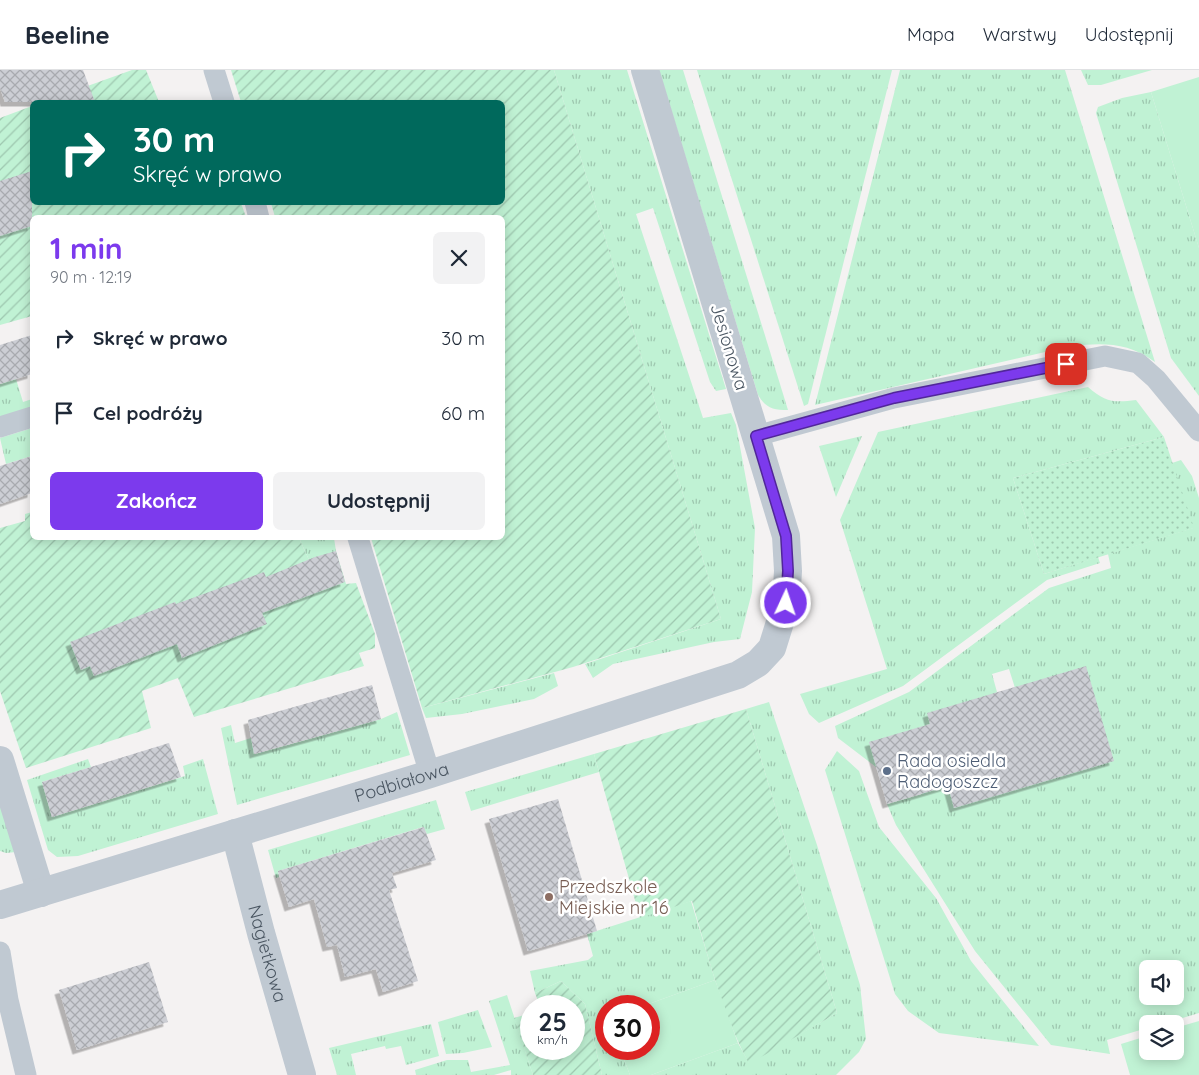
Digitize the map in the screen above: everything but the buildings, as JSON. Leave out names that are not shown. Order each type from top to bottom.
[{"type":"street","name":"Jesionowa","points":[[645,70],[786,536],[788,571],[786,603],[779,626]]},
{"type":"street","name":"Podbiałowa","points":[[0,904],[430,774],[738,675],[758,663],[772,648],[779,626]]},
{"type":"street","points":[[0,760],[41,893]]},
{"type":"street","name":"Nagietkowa","points":[[235,833],[302,1075]]},
{"type":"lane","points":[[214,70],[223,100]]},
{"type":"lane","points":[[756,436],[894,398],[1104,356],[1138,363],[1156,379],[1199,431]]},
{"type":"lane","points":[[0,427],[30,418]]},
{"type":"lane","points":[[359,540],[430,774]]},
{"type":"lane","points":[[0,952],[8,1000],[26,1075]]},
{"type":"green space","points":[[132,70],[146,70],[158,100],[49,100]]},
{"type":"green space","points":[[231,70],[554,70],[721,619],[573,667],[422,708],[372,540],[505,540],[505,215],[274,215],[272,205],[505,205],[505,100],[240,100]]},
{"type":"green space","points":[[554,70],[627,70],[726,389],[716,391],[710,382],[653,208],[636,214],[703,418],[731,413],[736,425],[755,528],[752,592],[740,639],[714,642],[613,664],[593,678],[585,664],[721,619]]},
{"type":"green space","points":[[659,70],[683,70],[788,410],[770,407],[758,395]]},
{"type":"green space","points":[[697,70],[892,70],[808,404],[804,406]]},
{"type":"green space","points":[[900,70],[1065,70],[1155,362],[1145,355],[1115,345],[1071,346],[815,405]]},
{"type":"green space","points":[[1081,70],[1152,70],[1101,85],[1088,85]]},
{"type":"green space","points":[[1199,77],[1199,248],[1151,92]]},
{"type":"green space","points":[[1151,92],[1199,248],[1199,396],[1171,358],[1096,113],[1098,107],[1122,98]]},
{"type":"green space","points":[[30,107],[30,205],[242,205],[245,215],[30,215],[30,317],[0,325],[0,118]]},
{"type":"green space","points":[[16,379],[23,402],[30,400],[30,410],[0,418],[0,384]]},
{"type":"green space","points":[[1088,387],[1100,396],[1110,400],[1136,400],[1164,437],[1013,478],[1044,574],[1098,557],[1100,563],[1047,580],[903,686],[819,723],[809,714],[800,694],[887,669],[840,520],[878,432]]},
{"type":"green space","points":[[30,429],[30,457],[6,464],[0,438]]},
{"type":"green space","points":[[862,436],[836,497],[819,446]]},
{"type":"green space","points":[[1164,437],[1194,528],[1044,574],[1013,478]]},
{"type":"green space","points":[[1181,460],[1192,476],[1199,498],[1199,1013],[1184,1018],[1184,1015],[1139,1015],[1139,1030],[1107,1040],[1110,1054],[1051,1045],[975,951],[896,825],[887,804],[922,794],[918,780],[1015,688],[1009,669],[992,674],[997,692],[876,767],[838,738],[835,726],[909,692],[1049,588],[1111,568],[1108,554],[1193,528],[1172,463]]},
{"type":"green space","points":[[30,513],[30,540],[300,540],[309,560],[336,551],[346,584],[356,583],[375,634],[375,648],[359,653],[364,666],[194,717],[178,678],[142,691],[151,728],[26,768],[0,691],[0,528],[25,521],[25,514]]},
{"type":"green space","points":[[300,540],[334,540],[336,551],[309,560]]},
{"type":"green space","points":[[554,673],[558,686],[534,699],[462,714],[426,718],[422,708]]},
{"type":"green space","points":[[769,702],[817,845],[860,985],[866,1039],[859,1052],[836,1075],[651,1075],[738,1043],[749,1063],[837,1013],[746,709]]},
{"type":"green space","points":[[746,709],[837,1013],[749,1064],[723,1005],[692,901],[640,918],[594,754]]},
{"type":"green space","points":[[397,712],[410,755],[237,805],[221,728],[231,725],[235,743],[251,738],[255,754],[381,719]]},
{"type":"green space","points":[[837,751],[859,771],[879,827],[936,898],[971,961],[1039,1046],[939,1033],[908,1011],[895,994],[825,770]]},
{"type":"green space","points":[[594,754],[599,772],[471,811],[465,792]]},
{"type":"green space","points":[[88,759],[91,767],[42,782],[52,817],[185,776],[183,766],[203,759],[218,814],[78,856],[57,857],[48,850],[27,780]]},
{"type":"green space","points":[[0,797],[16,852],[6,853],[0,851]]},
{"type":"green space","points":[[436,800],[445,829],[427,834],[423,827],[278,871],[279,877],[276,878],[268,850]]},
{"type":"green space","points":[[691,901],[715,980],[660,1000],[660,995],[595,995],[595,1046],[585,1004],[585,995],[576,995],[561,981],[535,993],[530,971],[588,960],[593,956],[587,934]]},
{"type":"green space","points":[[715,980],[738,1043],[651,1075],[630,1075],[624,1060],[660,1060],[660,1000]]},
{"type":"green space","points":[[561,981],[576,995],[536,995],[535,993]]},
{"type":"green space","points":[[507,995],[520,1035],[520,1060],[528,1060],[533,1075],[511,1075],[511,1070],[494,1075],[416,1075],[415,1070],[447,1060],[468,1060],[471,1072],[510,1065],[489,1001]]},
{"type":"green space","points":[[585,1004],[595,1046],[595,1060],[598,1060],[602,1075],[533,1075],[528,1060],[585,1060]]},
{"type":"green space","points":[[478,1010],[492,1047],[463,1053],[446,1054],[438,1022]]},
{"type":"green space","points":[[520,1016],[520,1036],[514,1018]]},
{"type":"green space","points":[[1199,1021],[1199,1075],[1130,1075],[1121,1044],[1139,1038],[1139,1060],[1184,1060],[1184,1025]]},
{"type":"green space","points":[[431,1024],[439,1056],[406,1065],[401,1046],[386,1049],[385,1046],[351,1054],[356,1075],[337,1075],[329,1048]]},
{"type":"green space","points":[[598,1060],[624,1060],[630,1075],[602,1075]]},
{"type":"place","name":"Rada osiedla Radogoszcz","points":[[887,771]]},
{"type":"place","name":"Przedszkole Miejskie nr 16","points":[[549,897]]},
{"type":"route","points":[[786,603],[788,571],[786,536],[756,436],[894,398],[1066,364]]}]
